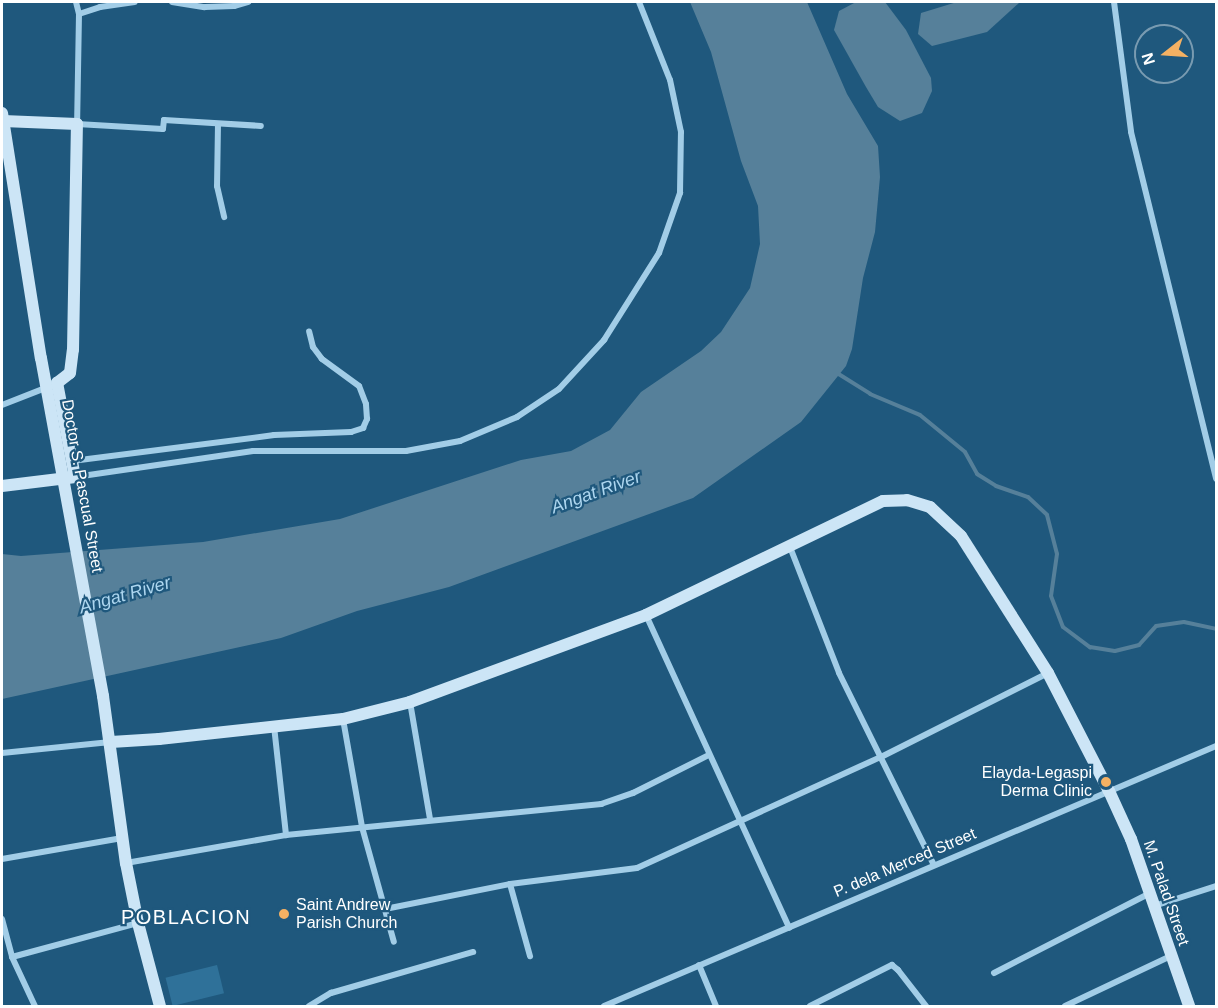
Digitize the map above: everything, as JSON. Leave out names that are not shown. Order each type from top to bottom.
[{"type":"street","points":[[2,405],[15,397],[57,383],[70,373],[73,350],[79,14],[76,2]]},
{"type":"street","points":[[79,14],[100,7],[135,2]]},
{"type":"street","points":[[172,2],[205,7],[234,6],[248,2]]},
{"type":"street","points":[[2,486],[253,451],[406,451],[460,441],[517,417],[559,389],[604,340],[659,253],[680,193],[681,132],[670,80],[639,2]]},
{"type":"street","points":[[1114,2],[1131,132],[1216,479]]},
{"type":"street","points":[[2,117],[162,129],[164,120],[261,126]]},
{"type":"street","name":"Doctor S. Pascual Street","points":[[2,117],[41,358],[111,742],[126,863],[138,923],[160,1006]]},
{"type":"street","points":[[218,124],[217,186],[224,217]]},
{"type":"street","points":[[72,461],[274,435],[351,432],[363,428],[368,419],[366,404],[359,386],[322,359],[313,347],[309,331]]},
{"type":"street","points":[[57,383],[75,477]]},
{"type":"street","name":"M. Palad Street","points":[[111,742],[343,719],[410,702],[646,615],[883,501],[907,500],[930,507],[961,536],[1048,673],[1131,839],[1189,1006]]},
{"type":"street","points":[[790,547],[839,673],[934,865]]},
{"type":"street","points":[[646,615],[789,928]]},
{"type":"street","points":[[385,909],[510,884],[637,868],[881,757],[1048,673]]},
{"type":"street","points":[[410,702],[430,819]]},
{"type":"street","points":[[343,719],[362,827],[394,942]]},
{"type":"street","points":[[274,725],[286,836]]},
{"type":"street","points":[[2,753],[111,742]]},
{"type":"street","name":"P. dela Merced Street","points":[[604,1006],[1216,746]]},
{"type":"street","points":[[126,863],[286,836],[430,819],[601,804],[633,793],[709,755]]},
{"type":"street","points":[[2,859],[123,838]]},
{"type":"street","points":[[510,884],[530,956]]},
{"type":"street","points":[[1154,906],[1216,886]]},
{"type":"street","points":[[994,973],[1149,893]]},
{"type":"street","points":[[2,919],[12,957],[34,1006]]},
{"type":"street","points":[[12,957],[138,923]]},
{"type":"street","points":[[309,1006],[331,993],[474,952]]},
{"type":"street","points":[[1065,1006],[1171,956]]},
{"type":"street","points":[[699,965],[716,1006]]},
{"type":"street","points":[[810,1006],[892,965],[898,969],[926,1006]]},
{"type":"shaded area","points":[[217,965],[224,993],[173,1006],[166,978]]},
{"type":"water","name":"Angat River","points":[[690,2],[807,2],[847,94],[878,146],[880,177],[875,232],[863,278],[852,349],[846,366],[801,422],[693,498],[449,587],[357,611],[281,638],[2,699],[2,554],[21,556],[203,542],[340,519],[521,460],[571,451],[610,430],[641,392],[701,351],[721,332],[750,288],[760,244],[758,206],[741,161],[711,52]]},
{"type":"water","points":[[856,2],[885,2],[906,30],[931,78],[932,91],[922,113],[900,121],[878,107],[866,87],[834,30],[839,11]]},
{"type":"water","points":[[957,2],[1020,2],[987,32],[932,46],[918,34],[921,13]]},
{"type":"waterway","points":[[837,373],[870,394],[920,415],[965,452],[977,474],[996,486],[1028,497],[1047,515],[1057,554],[1051,596],[1063,627],[1090,647],[1115,651],[1139,645],[1156,626],[1184,622],[1216,629]]},
{"type":"place","name":"Elayda-Legaspi Derma Clinic","points":[[1106,782]]},
{"type":"place","name":"Saint Andrew Parish Church","points":[[284,914]]},
{"type":"district","name":"POBLACION","points":[[186,917]]}]
